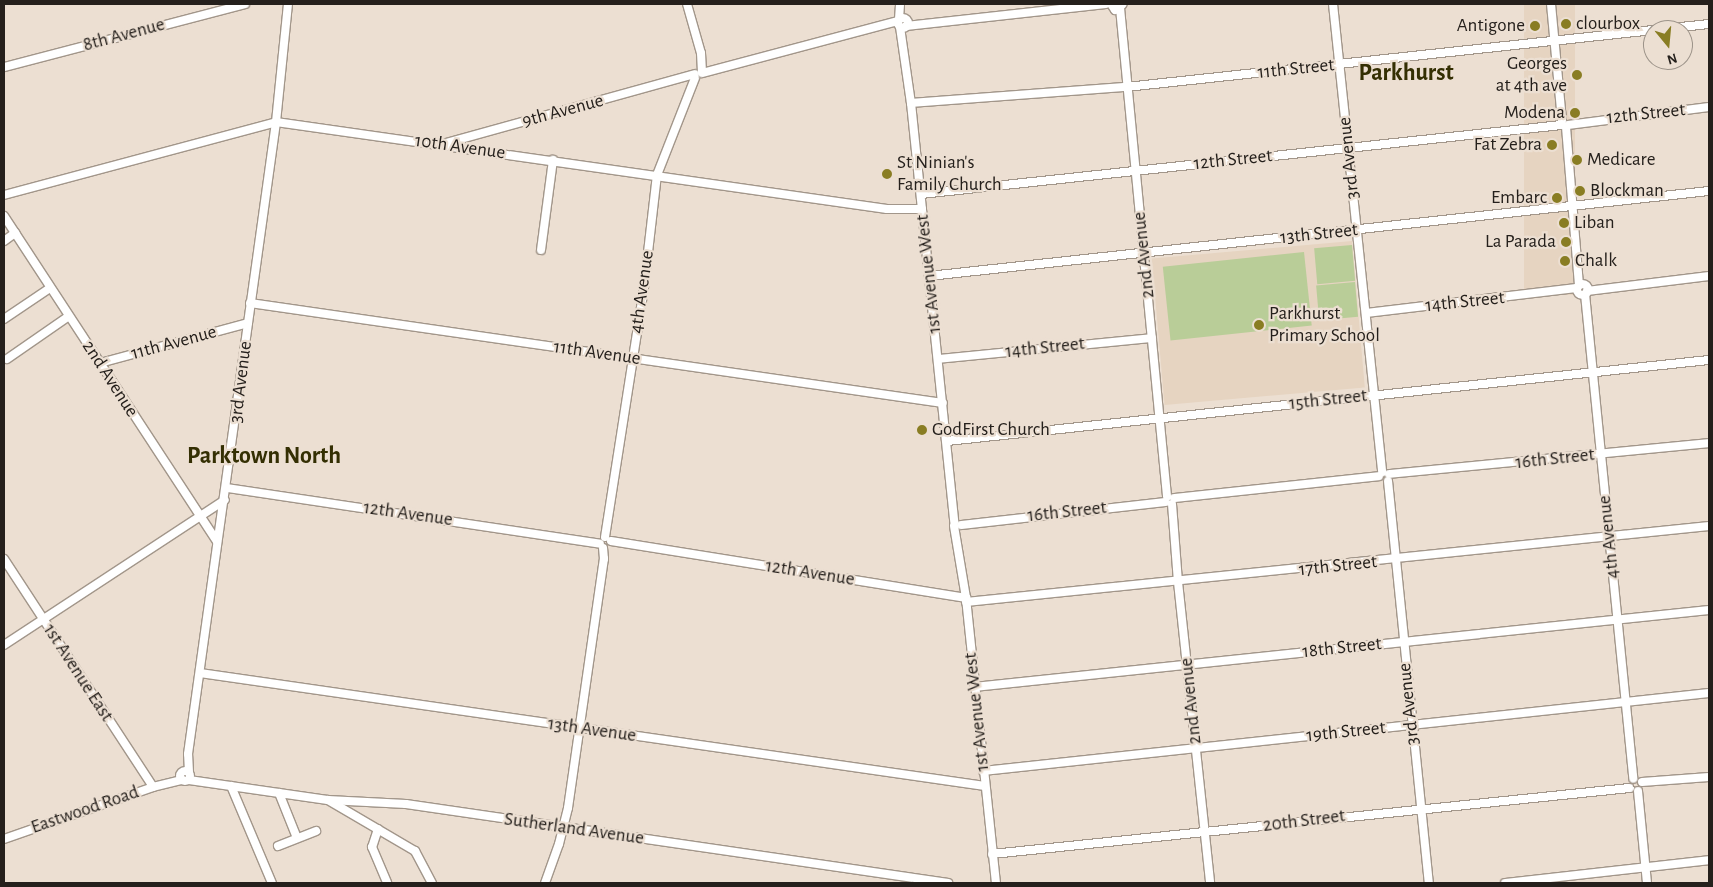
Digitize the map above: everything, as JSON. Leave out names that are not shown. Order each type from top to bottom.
[{"type":"street","name":"8th Avenue","points":[[4,67],[245,4]]},
{"type":"street","name":"3rd Avenue","points":[[186,775],[276,122],[288,4]]},
{"type":"street","points":[[687,4],[702,61],[699,75]]},
{"type":"street","name":"1st Avenue West","points":[[900,4],[996,883]]},
{"type":"street","name":"9th Avenue","points":[[442,144],[885,26],[902,23],[926,24],[1130,4]]},
{"type":"street","name":"3rd Avenue","points":[[1333,4],[1429,883]]},
{"type":"street","name":"4th Avenue","points":[[1552,4],[1647,883]]},
{"type":"street","name":"2nd Avenue","points":[[1115,6],[1120,25],[1210,883]]},
{"type":"street","name":"11th Street","points":[[911,103],[1126,87],[1709,24]]},
{"type":"street","name":"4th Avenue","points":[[545,883],[564,827],[604,559],[657,176],[699,75]]},
{"type":"street","name":"12th Street","points":[[921,194],[1709,107]]},
{"type":"street","name":"10th Avenue","points":[[4,195],[276,122],[442,144],[887,209],[922,209]]},
{"type":"street","points":[[541,250],[553,160]]},
{"type":"street","name":"13th Street","points":[[930,276],[1709,191]]},
{"type":"street","name":"2nd Avenue","points":[[4,216],[217,542]]},
{"type":"street","points":[[4,241],[15,234]]},
{"type":"street","name":"14th Street","points":[[1366,313],[1709,276]]},
{"type":"street","points":[[4,319],[50,288]]},
{"type":"street","name":"11th Avenue","points":[[250,303],[943,404]]},
{"type":"street","points":[[7,359],[69,316]]},
{"type":"street","name":"11th Avenue","points":[[100,363],[248,323]]},
{"type":"street","name":"14th Street","points":[[938,359],[1152,338]]},
{"type":"street","name":"15th Street","points":[[947,441],[1709,360]]},
{"type":"street","name":"16th Street","points":[[958,523],[1709,443]]},
{"type":"street","name":"12th Avenue","points":[[227,488],[624,545],[966,600]]},
{"type":"street","points":[[4,645],[199,515],[225,500]]},
{"type":"street","name":"17th Street","points":[[966,600],[1178,582],[1709,526]]},
{"type":"street","name":"1st Avenue East","points":[[4,559],[153,787]]},
{"type":"street","name":"18th Street","points":[[974,686],[1709,610]]},
{"type":"street","name":"13th Avenue","points":[[200,673],[985,786]]},
{"type":"street","name":"19th Street","points":[[983,770],[1709,694]]},
{"type":"street","name":"Eastwood Road","points":[[4,838],[186,775]]},
{"type":"street","name":"Sutherland Avenue","points":[[186,775],[200,780],[231,786],[328,800],[406,804],[948,883]]},
{"type":"street","name":"20th Street","points":[[992,854],[1206,833],[1709,777]]},
{"type":"street","points":[[231,786],[272,883]]},
{"type":"street","points":[[279,793],[297,838]]},
{"type":"street","points":[[328,800],[415,851],[432,883]]},
{"type":"street","points":[[378,829],[372,847],[387,883]]},
{"type":"street","points":[[278,846],[316,831]]},
{"type":"street","points":[[1504,883],[1709,860]]},
{"type":"shaded area","points":[[1524,4],[1575,4],[1575,295],[1524,295]]},
{"type":"shaded area","name":"Parkhurst Primary School","points":[[1352,241],[1365,387],[1165,405],[1152,259]]},
{"type":"green space","points":[[1352,245],[1355,281],[1317,284],[1314,248]]},
{"type":"green space","points":[[1304,252],[1312,326],[1171,340],[1163,267]]},
{"type":"green space","points":[[1355,282],[1358,317],[1319,320],[1316,285]]},
{"type":"place","name":"clourbox","points":[[1566,24]]},
{"type":"place","name":"Antigone","points":[[1535,26]]},
{"type":"place","name":"Georges at 4th ave","points":[[1577,75]]},
{"type":"place","name":"Modena","points":[[1575,113]]},
{"type":"place","name":"Fat Zebra","points":[[1552,145]]},
{"type":"place","name":"Medicare","points":[[1577,160]]},
{"type":"place","name":"St Ninian's Family Church","points":[[887,174]]},
{"type":"place","name":"Blockman","points":[[1580,191]]},
{"type":"place","name":"Embarc","points":[[1557,198]]},
{"type":"place","name":"Liban","points":[[1564,223]]},
{"type":"place","name":"La Parada","points":[[1566,242]]},
{"type":"place","name":"Chalk","points":[[1565,261]]},
{"type":"place","name":"Parkhurst Primary School","points":[[1259,325]]},
{"type":"place","name":"GodFirst Church","points":[[922,430]]},
{"type":"district","name":"Parkhurst","points":[[1406,74]]},
{"type":"district","name":"Parktown North","points":[[264,457]]}]
